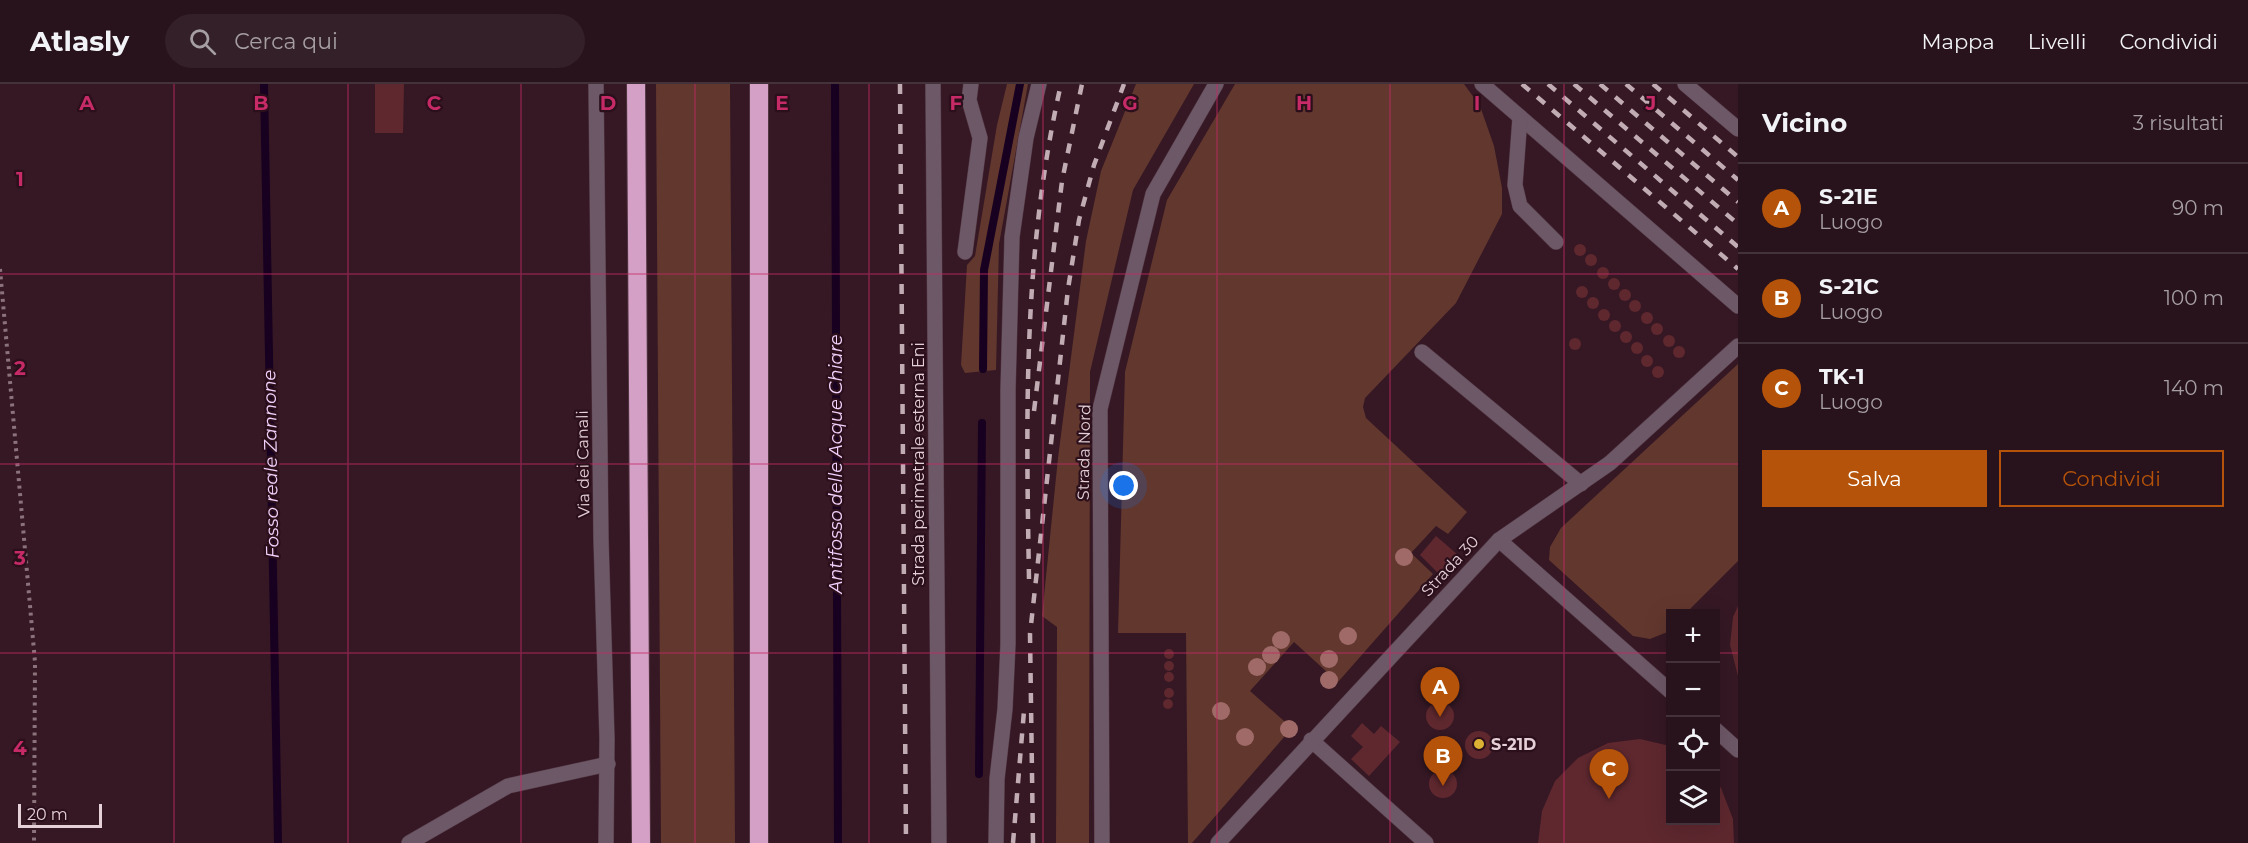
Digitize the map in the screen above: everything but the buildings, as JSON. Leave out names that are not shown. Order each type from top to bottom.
[{"type":"highway","points":[[636,84],[641,843]]},
{"type":"highway","points":[[759,84],[759,843]]},
{"type":"street","name":"Via dei Canali","points":[[596,84],[602,539],[608,764],[606,843]]},
{"type":"street","name":"Strada perimetrale esterna Eni","points":[[933,84],[939,843]]},
{"type":"street","points":[[964,252],[980,138],[969,100],[971,84]]},
{"type":"street","points":[[996,843],[997,779],[1005,709],[1008,644],[1008,390],[1012,237],[1026,138],[1039,84]]},
{"type":"street","name":"Strada Nord","points":[[1102,843],[1100,408],[1153,194],[1216,84]]},
{"type":"street","points":[[1482,84],[1738,306]]},
{"type":"street","points":[[1685,84],[1738,129]]},
{"type":"street","points":[[1520,117],[1515,185],[1520,206],[1556,242]]},
{"type":"street","name":"Strada 30","points":[[1218,843],[1311,740],[1499,540],[1610,464],[1738,346]]},
{"type":"street","points":[[1422,352],[1581,484]]},
{"type":"street","points":[[1499,540],[1666,687]]},
{"type":"street","points":[[1720,734],[1738,750]]},
{"type":"street","points":[[1311,740],[1426,843]]},
{"type":"street","points":[[409,843],[508,786],[608,764]]},
{"type":"path","points":[[0,269],[35,662],[34,843]]},
{"type":"shaded area","points":[[656,84],[730,84],[735,843],[661,843]]},
{"type":"shaded area","points":[[1007,84],[1028,84],[999,244],[996,370],[965,373],[961,365],[967,265],[975,256],[997,125]]},
{"type":"shaded area","points":[[1136,84],[1194,84],[1133,190],[1090,372],[1089,843],[1056,843],[1057,627],[1042,616],[1058,458],[1086,241],[1101,171]]},
{"type":"shaded area","points":[[1235,84],[1464,84],[1480,106],[1494,146],[1502,188],[1502,214],[1456,303],[1365,398],[1363,407],[1366,418],[1467,512],[1448,534],[1436,526],[1411,553],[1433,574],[1338,682],[1294,642],[1250,691],[1292,728],[1192,843],[1188,843],[1186,633],[1118,633],[1125,372],[1167,200]]},
{"type":"shaded area","points":[[1738,364],[1738,561],[1690,609],[1666,609],[1666,633],[1650,639],[1633,636],[1549,560],[1550,547],[1561,528]]},
{"type":"waterway","name":"Fosso reale Zannone","points":[[264,84],[278,843]]},
{"type":"waterway","name":"Antifosso delle Acque Chiare","points":[[835,84],[838,843]]},
{"type":"waterway","points":[[983,369],[984,270],[1020,84]]},
{"type":"waterway","points":[[979,774],[982,423]]},
{"type":"railway","points":[[900,84],[906,843]]},
{"type":"railway","points":[[1029,579],[1027,453],[1033,269],[1049,146],[1061,84]]},
{"type":"railway","points":[[1034,411],[1062,181],[1082,84]]},
{"type":"railway","points":[[1033,843],[1030,634],[1068,289],[1079,220],[1094,165],[1124,84]]},
{"type":"railway","points":[[1522,84],[1738,269]]},
{"type":"railway","points":[[1548,84],[1738,247]]},
{"type":"railway","points":[[1574,84],[1738,224]]},
{"type":"railway","points":[[1600,84],[1738,202]]},
{"type":"railway","points":[[1626,84],[1738,180]]},
{"type":"railway","points":[[1653,84],[1738,157]]},
{"type":"railway","points":[[1013,843],[1024,711]]},
{"type":"place","name":"S-21E","points":[[1440,717]]},
{"type":"place","name":"S-21D","points":[[1479,744]]},
{"type":"place","name":"S-21C","points":[[1443,786]]},
{"type":"place","name":"TK-1","points":[[1609,799]]}]
